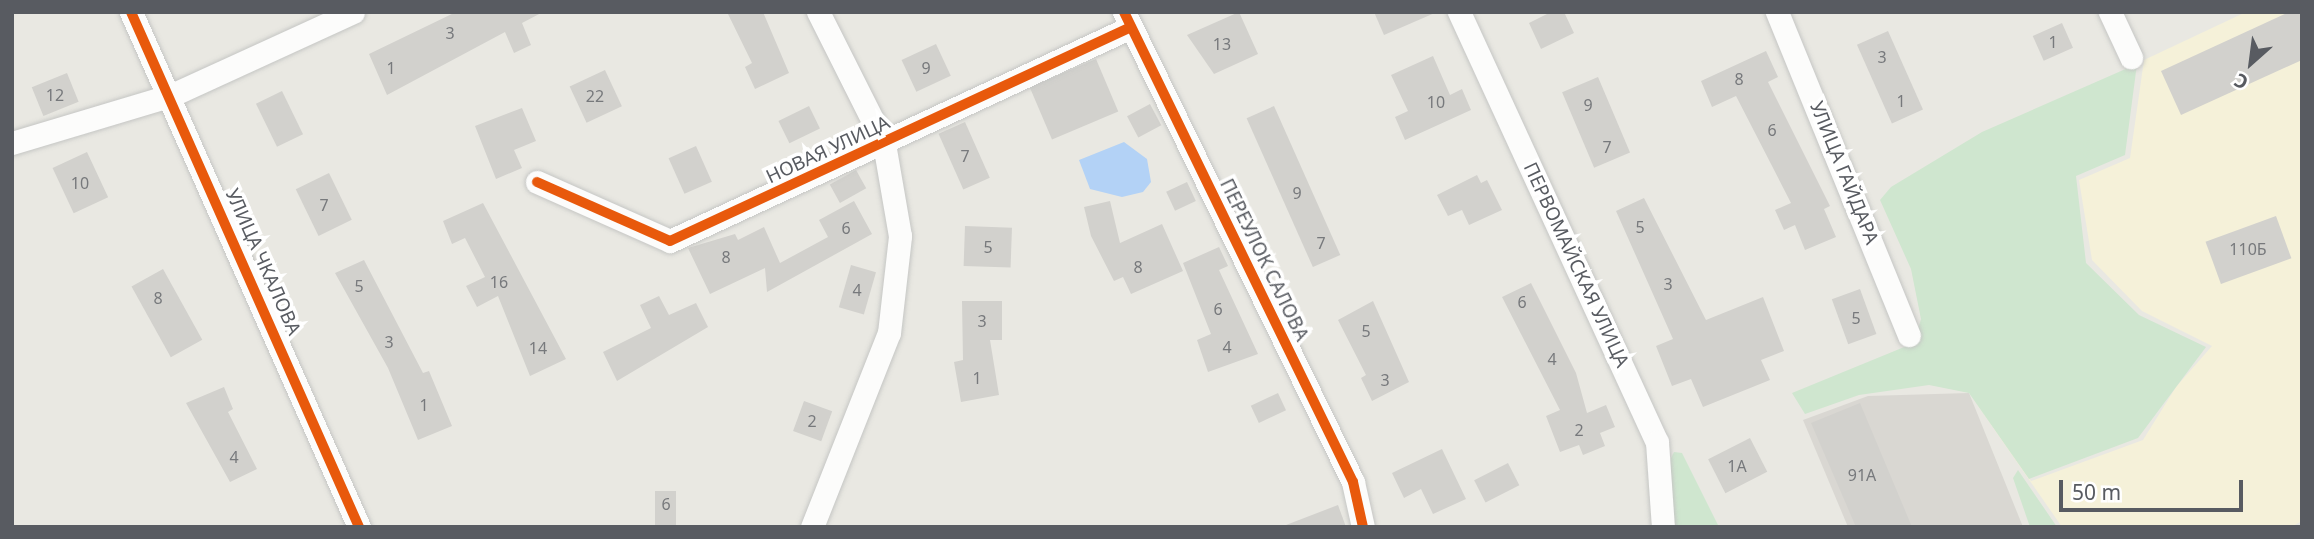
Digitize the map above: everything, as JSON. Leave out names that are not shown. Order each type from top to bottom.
[{"type":"street","name":"УЛИЦА ЧКАЛОВА","points":[[131,12],[172,95],[359,527]]},
{"type":"street","points":[[12,143],[172,95],[353,12]]},
{"type":"street","name":"НОВАЯ УЛИЦА","points":[[812,527],[889,333],[900,236],[884,143],[818,12]]},
{"type":"street","name":"ПЕРВОМАЙСКАЯ УЛИЦА","points":[[1458,12],[1657,442],[1662,527]]},
{"type":"street","name":"УЛИЦА ГАЙДАРА","points":[[1777,12],[1909,335]]},
{"type":"street","points":[[2110,12],[2131,57]]},
{"type":"street","name":"НОВАЯ УЛИЦА","points":[[537,182],[670,242],[884,143],[1127,20]]},
{"type":"street","name":"ПЕРЕУЛОК САЛОВА","points":[[1127,20],[1353,482],[1363,527]]},
{"type":"shaded area","points":[[2246,12],[2302,12],[2302,521],[2291,527],[2062,527],[1969,393],[2031,481],[2143,440],[2176,387],[2212,346],[2142,311],[2092,260],[2079,180],[2130,158],[2144,60]]},
{"type":"shaded area","points":[[1969,393],[2023,527],[1848,527],[1803,420],[1868,396]]},
{"type":"green space","points":[[2137,64],[2125,155],[2076,176],[2086,263],[2139,315],[2206,347],[2138,438],[2029,479],[1969,393],[1929,385],[1859,395],[1805,414],[1792,393],[1914,343],[1921,319],[1911,269],[1880,200],[1891,187],[1982,132]]},
{"type":"green space","points":[[1674,452],[1682,453],[1719,527],[1674,527],[1667,466]]},
{"type":"green space","points":[[2018,470],[2057,527],[2030,527],[2013,478]]},
{"type":"water","points":[[1124,142],[1147,159],[1151,182],[1143,192],[1122,197],[1090,189],[1079,160]]},
{"type":"building","points":[[456,12],[543,12],[522,23],[531,45],[514,53],[505,32],[387,95],[369,54]]},
{"type":"building","points":[[727,12],[763,12],[789,73],[755,89],[745,67],[752,63]]},
{"type":"building","points":[[1239,12],[1258,54],[1214,74],[1187,35]]},
{"type":"building","points":[[1374,12],[1437,12],[1384,35]]},
{"type":"building","points":[[1551,12],[1564,12],[1574,33],[1541,49],[1529,23]]},
{"type":"building","points":[[2289,12],[2302,12],[2302,60],[2181,115],[2161,71]]},
{"type":"building","points":[[2062,23],[2073,48],[2044,61],[2033,36]]},
{"type":"building","points":[[1888,31],[1923,110],[1892,123],[1857,45]]},
{"type":"building","points":[[936,44],[951,76],[916,92],[902,60]]},
{"type":"building","points":[[1766,51],[1778,77],[1768,82],[1830,206],[1824,209],[1836,237],[1805,250],[1795,225],[1784,230],[1775,210],[1791,203],[1736,96],[1712,107],[1701,81]]},
{"type":"building","points":[[1433,56],[1450,95],[1462,89],[1471,110],[1405,140],[1395,117],[1408,111],[1391,75]]},
{"type":"building","points":[[1096,59],[1118,111],[1052,140],[1030,87]]},
{"type":"building","points":[[605,70],[622,106],[587,123],[570,86]]},
{"type":"building","points":[[67,73],[79,102],[43,116],[32,87]]},
{"type":"building","points":[[1598,77],[1630,152],[1594,168],[1562,92]]},
{"type":"building","points":[[282,91],[303,134],[277,147],[256,104]]},
{"type":"building","points":[[1150,104],[1161,125],[1138,137],[1127,116]]},
{"type":"building","points":[[809,106],[820,128],[789,143],[778,121]]},
{"type":"building","points":[[1274,106],[1340,255],[1313,267],[1247,118]]},
{"type":"building","points":[[522,108],[536,141],[514,150],[522,168],[496,179],[475,126]]},
{"type":"building","points":[[965,122],[990,178],[963,190],[939,134]]},
{"type":"building","points":[[696,146],[712,182],[684,194],[669,158]]},
{"type":"building","points":[[87,152],[108,197],[74,213],[53,168]]},
{"type":"building","points":[[856,170],[866,188],[840,203],[830,185]]},
{"type":"building","points":[[329,173],[352,220],[319,236],[296,189]]},
{"type":"building","points":[[1477,175],[1481,183],[1487,180],[1502,210],[1469,225],[1462,210],[1448,216],[1437,195]]},
{"type":"building","points":[[1187,182],[1196,201],[1175,211],[1166,192]]},
{"type":"building","points":[[1644,198],[1706,320],[1763,297],[1784,351],[1761,360],[1770,380],[1703,407],[1691,379],[1672,386],[1656,346],[1673,339],[1616,211]]},
{"type":"building","points":[[854,201],[872,234],[767,292],[765,268],[710,294],[688,248],[735,234],[738,240],[764,227],[780,263],[828,237],[819,220]]},
{"type":"building","points":[[1110,201],[1120,243],[1162,224],[1183,271],[1131,294],[1123,277],[1114,281],[1091,236],[1084,207]]},
{"type":"building","points":[[483,203],[566,359],[530,376],[498,296],[477,307],[466,286],[485,277],[465,238],[452,244],[443,221]]},
{"type":"building","points":[[2276,216],[2291,258],[2221,284],[2206,242]]},
{"type":"building","points":[[965,226],[1012,228],[1011,268],[964,266]]},
{"type":"building","points":[[1219,247],[1228,266],[1219,270],[1258,354],[1208,372],[1197,340],[1211,334],[1183,263]]},
{"type":"building","points":[[364,260],[423,373],[429,371],[452,426],[418,440],[388,368],[335,273]]},
{"type":"building","points":[[851,265],[876,272],[864,314],[839,307]]},
{"type":"building","points":[[163,269],[202,340],[171,357],[132,286]]},
{"type":"building","points":[[1531,283],[1576,373],[1587,413],[1606,405],[1615,427],[1600,433],[1605,446],[1583,455],[1579,445],[1560,452],[1546,416],[1560,410],[1502,297]]},
{"type":"building","points":[[1860,289],[1876,334],[1848,344],[1832,299]]},
{"type":"building","points":[[659,296],[669,315],[696,303],[708,327],[617,381],[603,352],[651,328],[640,305]]},
{"type":"building","points":[[962,301],[1002,301],[1002,340],[990,340],[999,395],[961,402],[954,362],[963,360]]},
{"type":"building","points":[[1373,301],[1409,382],[1372,401],[1361,378],[1366,375],[1338,320]]},
{"type":"building","points":[[224,387],[233,409],[228,412],[257,469],[230,482],[186,403]]},
{"type":"building","points":[[1278,393],[1286,410],[1259,423],[1251,406]]},
{"type":"building","points":[[804,401],[832,411],[821,441],[793,431]]},
{"type":"building","points":[[1860,403],[1912,527],[1856,527],[1811,423]]},
{"type":"building","points":[[1750,438],[1767,472],[1725,493],[1708,459]]},
{"type":"building","points":[[1442,449],[1466,499],[1433,514],[1421,489],[1404,498],[1392,473]]},
{"type":"building","points":[[1508,463],[1519,485],[1485,503],[1474,480]]},
{"type":"building","points":[[655,491],[676,491],[676,527],[655,527]]},
{"type":"building","points":[[1338,505],[1346,527],[1286,527],[1286,525]]},
{"type":"cycle path","points":[[131,12],[359,527]]},
{"type":"cycle path","points":[[1124,12],[1353,482],[1363,527]]},
{"type":"cycle path","points":[[537,182],[670,241],[1131,27]]}]
